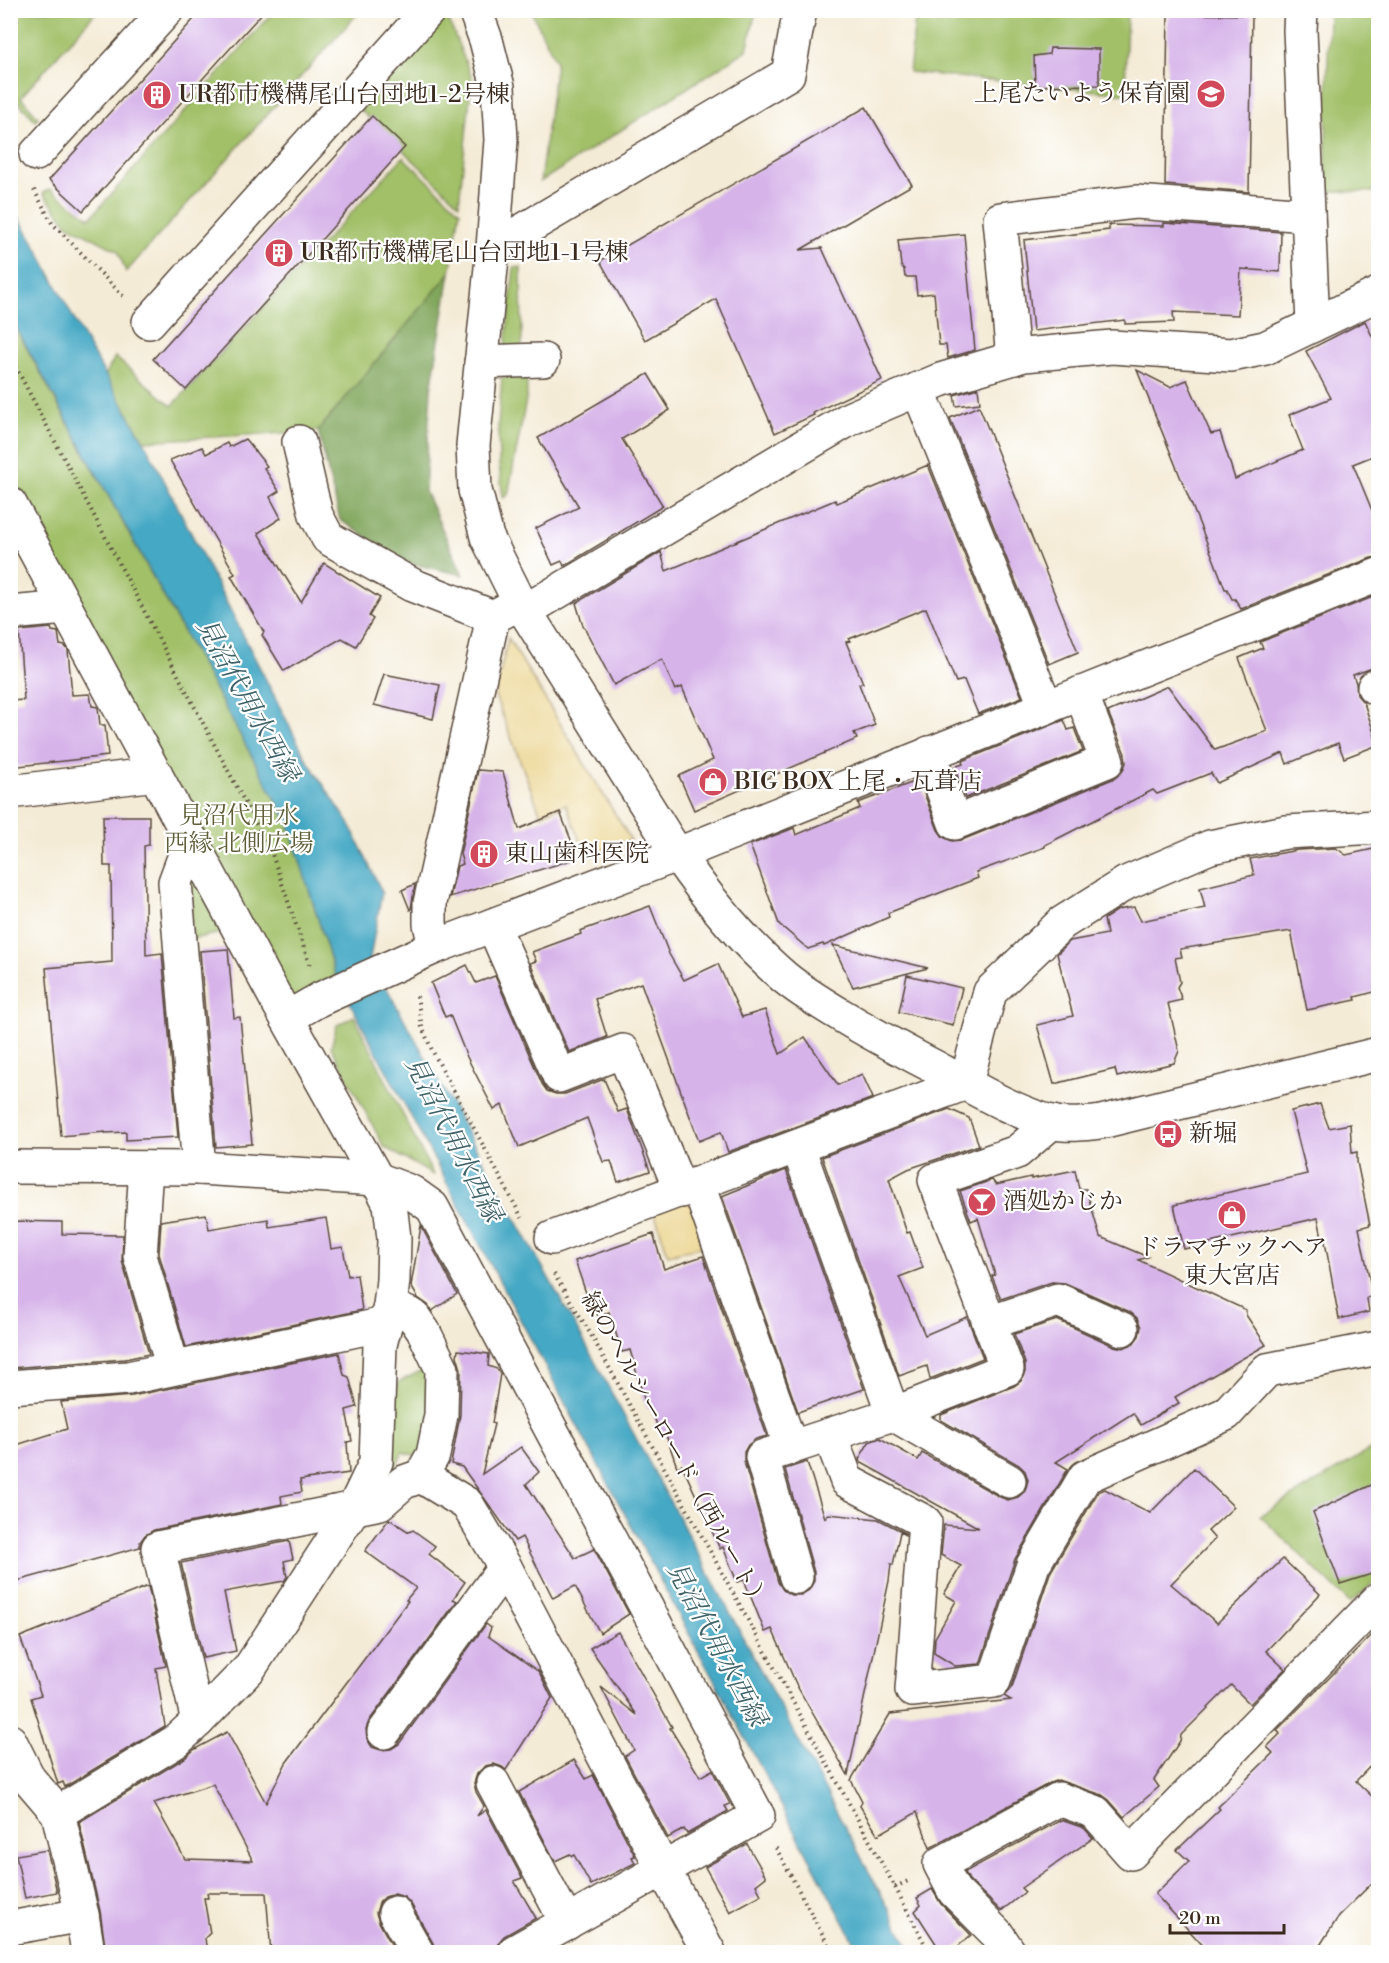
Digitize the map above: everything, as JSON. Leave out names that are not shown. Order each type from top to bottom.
[{"type":"street","points":[[36,154],[166,10]]},
{"type":"street","points":[[149,322],[429,10]]},
{"type":"street","points":[[475,10],[486,40],[498,87],[501,140],[493,248],[473,445],[475,490],[486,537],[513,610],[677,854],[703,891],[729,922],[786,979],[824,1005],[881,1039],[966,1083],[1022,1111],[1052,1122],[1077,1125],[1101,1122],[1378,1054]]},
{"type":"street","points":[[493,248],[788,74],[800,10]]},
{"type":"street","points":[[1301,10],[1313,325]]},
{"type":"street","points":[[1013,358],[1000,219],[1136,202],[1308,214]]},
{"type":"street","points":[[299,442],[316,515],[328,538],[412,585],[513,610],[851,418],[940,380],[1024,355],[1112,347],[1231,355],[1265,348],[1378,294]]},
{"type":"street","points":[[481,362],[543,360]]},
{"type":"street","points":[[918,389],[1046,707]]},
{"type":"street","points":[[10,504],[287,1018],[377,1179],[390,1204],[394,1238],[393,1280],[381,1345],[376,1462],[354,1508],[249,1670],[175,1742],[58,1813]]},
{"type":"street","points":[[287,1018],[317,987],[403,962],[435,947],[677,854],[1378,575]]},
{"type":"street","points":[[10,613],[66,608]]},
{"type":"street","points":[[435,947],[430,924],[430,903],[513,610]]},
{"type":"street","points":[[929,753],[955,823],[1107,761],[1081,693]]},
{"type":"street","points":[[10,792],[156,774]]},
{"type":"street","points":[[966,1083],[990,992],[1062,923],[1126,883],[1210,848],[1286,832],[1378,827]]},
{"type":"street","points":[[191,839],[175,882],[199,1168]]},
{"type":"street","points":[[493,925],[559,1076],[623,1051],[690,1188],[791,1448]]},
{"type":"street","points":[[538,1231],[690,1188],[966,1083]]},
{"type":"street","points":[[796,1577],[762,1457],[892,1414],[1007,1369],[935,1180],[1017,1152],[1052,1122]]},
{"type":"street","points":[[798,1147],[892,1414],[1010,1481]]},
{"type":"street","points":[[10,1167],[199,1168],[377,1179],[411,1192],[432,1207],[758,1816],[514,1953]]},
{"type":"street","points":[[146,1168],[141,1256],[173,1368]]},
{"type":"street","points":[[989,1323],[1058,1300],[1122,1329]]},
{"type":"street","points":[[10,1387],[128,1378],[388,1315],[413,1316],[424,1332],[442,1369],[441,1415],[433,1455],[421,1476],[404,1482],[380,1503],[158,1548],[198,1721]]},
{"type":"street","points":[[830,1435],[847,1481],[925,1522],[912,1690],[994,1681],[1033,1565],[1085,1477],[1226,1414],[1267,1370],[1378,1348]]},
{"type":"street","points":[[421,1476],[468,1504],[505,1567],[709,1953]]},
{"type":"street","points":[[384,1732],[505,1567]]},
{"type":"street","points":[[1009,1953],[997,1934],[954,1891],[940,1864],[1059,1799],[1095,1812],[1131,1853],[1378,1600]]},
{"type":"street","points":[[10,1741],[29,1779],[58,1813],[82,1915],[88,1953]]},
{"type":"street","points":[[493,1783],[567,1923]]},
{"type":"street","points":[[395,1913],[417,1953]]},
{"type":"street","points":[[10,1928],[82,1915]]},
{"type":"path","points":[[36,154],[26,176],[52,223],[149,322]]},
{"type":"path","points":[[10,356],[272,854],[317,987]]},
{"type":"path","points":[[403,962],[414,984],[422,1027],[428,1042],[538,1231]]},
{"type":"path","name":"緑のヘルシーロード（西ルート）","points":[[553,1273],[590,1333],[895,1887],[929,1953]]},
{"type":"path","points":[[758,1816],[832,1953]]},
{"type":"green space","points":[[10,11],[97,11],[21,97],[38,117],[36,121],[11,95]]},
{"type":"green space","points":[[274,11],[360,11],[126,272],[118,251],[68,225],[43,193],[50,189],[90,218]]},
{"type":"green space","points":[[434,11],[445,11],[472,78],[459,204],[351,101]]},
{"type":"green space","points":[[531,11],[756,11],[747,50],[540,182],[556,62]]},
{"type":"green space","points":[[916,11],[1127,11],[1125,94],[909,72]]},
{"type":"green space","points":[[1329,11],[1378,11],[1378,192],[1325,191]]},
{"type":"green space","points":[[403,157],[460,211],[450,273],[318,431],[144,441],[105,375],[115,357],[172,406]]},
{"type":"green space","points":[[521,267],[522,348],[505,348],[514,268]]},
{"type":"green space","points":[[450,273],[431,390],[425,491],[463,575],[408,563],[340,520],[318,431]]},
{"type":"green space","name":"見沼代用水 西縁 北側広場","points":[[10,318],[288,822],[336,977],[280,1006],[11,504]]},
{"type":"green space","points":[[502,377],[527,379],[527,395],[508,495],[503,498],[498,426]]},
{"type":"green space","points":[[189,864],[235,930],[192,939]]},
{"type":"green space","points":[[354,1016],[433,1175],[384,1147],[331,1047],[337,1025]]},
{"type":"green space","points":[[421,1371],[438,1374],[423,1458],[403,1452],[388,1484],[377,1482],[398,1382]]},
{"type":"green space","points":[[1378,1445],[1378,1579],[1350,1603],[1260,1516]]},
{"type":"sand","points":[[508,638],[631,840],[586,856],[566,804],[541,815],[495,696]]},
{"type":"sand","points":[[684,1198],[696,1206],[706,1245],[668,1255],[654,1211]]},
{"type":"water","points":[[10,202],[85,340],[144,441],[307,760],[349,823],[382,892],[370,958],[585,1343],[912,1952],[860,1952],[336,977],[288,822],[11,318]]},
{"type":"building","name":"UR都市機構尾山台団地1-2号棟","points":[[202,10],[265,10],[83,211],[49,180]]},
{"type":"building","points":[[1168,14],[1252,15],[1249,192],[1165,185]]},
{"type":"building","points":[[1050,48],[1099,49],[1099,85],[1035,86],[1034,56],[1049,54]]},
{"type":"building","points":[[866,107],[912,185],[800,250],[822,248],[882,380],[775,433],[716,299],[645,340],[600,261]]},
{"type":"building","name":"UR都市機構尾山台団地1-1号棟","points":[[372,116],[405,147],[186,390],[153,359]]},
{"type":"building","points":[[1164,223],[1281,232],[1280,272],[1241,269],[1238,315],[1173,312],[1174,322],[1125,324],[1125,320],[1033,331],[1024,240],[1109,230],[1109,225],[1164,226]]},
{"type":"building","points":[[964,234],[975,350],[948,358],[946,345],[939,345],[934,293],[917,295],[915,277],[905,277],[901,266],[898,240]]},
{"type":"building","points":[[1365,321],[1378,349],[1378,454],[1353,464],[1378,525],[1378,557],[1241,609],[1225,589],[1137,370],[1170,387],[1187,380],[1211,434],[1220,432],[1235,479],[1303,450],[1289,415],[1331,398],[1306,351]]},
{"type":"building","points":[[648,374],[670,410],[622,439],[663,506],[564,566],[562,561],[553,565],[536,528],[579,507],[538,438]]},
{"type":"building","points":[[978,388],[980,403],[956,406],[954,395]]},
{"type":"building","points":[[979,406],[1078,652],[1049,664],[950,418]]},
{"type":"building","points":[[245,439],[267,466],[264,468],[279,491],[270,497],[281,518],[258,533],[301,602],[324,563],[380,598],[369,616],[373,619],[356,646],[342,638],[284,671],[231,576],[235,574],[170,460],[202,447],[206,454],[227,443],[229,447]]},
{"type":"building","points":[[928,465],[1022,697],[978,714],[964,680],[956,682],[926,608],[846,642],[863,683],[859,684],[875,725],[854,733],[857,739],[694,810],[679,776],[713,760],[682,687],[675,690],[662,659],[614,685],[582,623],[576,603],[661,552],[666,571],[835,500],[837,503]]},
{"type":"building","points":[[1378,595],[1378,666],[1353,675],[1357,695],[1364,703],[1378,745],[1344,758],[1338,743],[1287,764],[1283,753],[1217,783],[1211,773],[1157,794],[1153,790],[1045,847],[976,872],[978,878],[888,913],[889,917],[824,946],[823,944],[808,949],[779,924],[750,845],[794,828],[796,835],[860,808],[858,803],[919,780],[938,830],[943,837],[952,841],[962,840],[1115,778],[1122,772],[1126,763],[1125,754],[1108,712],[1168,686],[1215,750],[1267,731],[1239,658],[1263,648],[1260,642]]},
{"type":"building","points":[[51,628],[52,631],[58,632],[60,645],[65,646],[68,650],[72,695],[90,694],[92,706],[98,707],[100,725],[105,725],[108,756],[10,767],[10,701],[24,700],[19,631]]},
{"type":"building","points":[[384,674],[440,685],[433,719],[374,705]]},
{"type":"building","points":[[1064,720],[1068,730],[1074,728],[1083,751],[966,798],[954,767],[963,764],[962,761]]},
{"type":"building","points":[[478,770],[503,772],[519,829],[560,812],[578,858],[450,897],[457,866],[463,864],[460,854]]},
{"type":"building","points":[[103,816],[149,816],[149,845],[144,846],[146,955],[162,953],[178,1137],[126,1140],[126,1132],[61,1136],[46,968],[112,962],[111,866],[104,866]]},
{"type":"building","points":[[1336,848],[1346,855],[1378,848],[1378,991],[1355,997],[1356,1000],[1307,1010],[1291,931],[1180,949],[1182,957],[1175,958],[1180,982],[1177,987],[1182,1000],[1168,1003],[1179,1051],[1174,1063],[1117,1077],[1115,1069],[1054,1084],[1037,1025],[1073,1016],[1057,954],[1070,941],[1107,934],[1104,919],[1118,910],[1134,907],[1141,921],[1205,908],[1200,888],[1254,875],[1250,859],[1298,850]]},
{"type":"building","points":[[415,884],[411,909],[410,910],[402,890]]},
{"type":"building","points":[[650,906],[669,954],[684,980],[718,964],[742,1017],[765,1010],[780,1054],[805,1037],[838,1085],[862,1074],[873,1098],[728,1152],[721,1132],[699,1141],[641,983],[595,999],[607,1037],[569,1052],[530,963],[536,961],[532,952],[581,934],[580,931]]},
{"type":"building","points":[[833,945],[928,968],[853,987]]},
{"type":"building","points":[[228,949],[234,1018],[240,1017],[252,1144],[216,1147],[200,951]]},
{"type":"building","points":[[467,965],[476,983],[495,976],[547,1091],[565,1094],[604,1079],[618,1112],[627,1109],[650,1171],[618,1182],[611,1161],[603,1162],[587,1118],[519,1147],[502,1105],[494,1110],[467,1057],[450,1015],[445,1017],[431,983]]},
{"type":"building","points":[[907,975],[962,988],[953,1025],[899,1012]]},
{"type":"building","points":[[1320,1104],[1329,1128],[1350,1124],[1352,1153],[1357,1152],[1370,1225],[1359,1228],[1373,1296],[1367,1298],[1369,1312],[1339,1319],[1324,1236],[1322,1237],[1318,1218],[1184,1249],[1174,1205],[1307,1174],[1291,1111]]},
{"type":"building","points":[[949,1109],[969,1118],[979,1145],[908,1169],[889,1179],[907,1233],[910,1232],[923,1268],[899,1277],[925,1335],[967,1317],[983,1358],[930,1379],[927,1366],[899,1376],[822,1157]]},
{"type":"building","points":[[786,1170],[864,1389],[798,1412],[722,1196]]},
{"type":"building","points":[[1075,1170],[1079,1189],[1086,1189],[1100,1237],[1148,1257],[1138,1260],[1246,1310],[1246,1315],[1266,1345],[1175,1397],[1179,1403],[1141,1425],[1133,1413],[1056,1462],[1068,1469],[1015,1559],[980,1664],[955,1666],[934,1653],[935,1638],[956,1601],[944,1594],[961,1566],[941,1555],[944,1525],[979,1528],[860,1462],[859,1459],[869,1442],[880,1438],[918,1460],[922,1453],[1008,1500],[1018,1497],[1025,1491],[1028,1480],[1025,1471],[1019,1465],[941,1420],[941,1415],[1014,1386],[1021,1381],[1025,1372],[1025,1363],[1014,1334],[1057,1320],[1123,1348],[1133,1344],[1139,1336],[1141,1327],[1137,1318],[1130,1312],[1065,1283],[1052,1282],[1001,1299],[992,1276],[995,1275],[978,1218],[971,1221],[960,1191],[992,1180],[996,1185]]},
{"type":"building","points":[[206,1214],[209,1229],[268,1219],[269,1227],[326,1218],[331,1249],[343,1247],[348,1276],[357,1275],[362,1310],[186,1347],[159,1254],[161,1221]]},
{"type":"building","points":[[10,1221],[62,1222],[62,1234],[123,1235],[122,1261],[149,1354],[125,1359],[10,1368]]},
{"type":"building","points":[[421,1226],[457,1294],[432,1311],[418,1298],[411,1286]]},
{"type":"building","points":[[653,1234],[664,1269],[703,1256],[767,1436],[756,1439],[748,1445],[744,1452],[744,1462],[778,1582],[783,1590],[791,1595],[801,1595],[809,1590],[814,1581],[814,1572],[785,1469],[807,1462],[825,1518],[828,1514],[878,1519],[905,1533],[905,1535],[900,1532],[893,1565],[891,1564],[848,1775],[797,1686],[772,1629],[765,1632],[744,1580],[737,1582],[723,1547],[720,1549],[682,1465],[677,1467],[666,1435],[660,1434],[651,1408],[647,1409],[630,1350],[622,1352],[609,1312],[598,1316],[591,1293],[586,1293],[575,1261]]},
{"type":"building","points":[[458,1350],[489,1354],[488,1366],[497,1369],[500,1374],[492,1423],[494,1424],[482,1474],[521,1447],[539,1472],[526,1484],[575,1558],[594,1549],[629,1614],[600,1633],[575,1586],[553,1598],[522,1537],[515,1541],[462,1467],[451,1464],[460,1415],[461,1369],[457,1356]]},
{"type":"building","points":[[339,1353],[344,1375],[349,1377],[357,1407],[346,1410],[352,1441],[347,1442],[349,1473],[300,1480],[302,1492],[281,1496],[282,1504],[154,1530],[145,1535],[140,1542],[140,1547],[10,1583],[10,1447],[67,1429],[61,1402],[132,1396]]},
{"type":"building","points":[[1194,1468],[1234,1507],[1208,1531],[1215,1539],[1171,1584],[1217,1623],[1283,1559],[1320,1594],[1266,1651],[1285,1669],[1250,1704],[1231,1685],[1181,1735],[1180,1741],[1154,1780],[1159,1787],[1124,1817],[1102,1795],[1058,1780],[930,1848],[917,1812],[878,1835],[860,1806],[862,1801],[851,1780],[890,1714],[1011,1700],[1004,1696],[1012,1687],[1050,1573],[1098,1492],[1105,1489],[1150,1513]]},
{"type":"building","points":[[1378,1482],[1378,1572],[1340,1584],[1313,1512]]},
{"type":"building","points":[[389,1519],[409,1532],[413,1530],[435,1546],[429,1554],[465,1582],[453,1599],[457,1601],[369,1721],[366,1729],[367,1739],[372,1747],[381,1750],[391,1749],[399,1744],[486,1624],[491,1628],[488,1636],[539,1672],[552,1698],[506,1770],[494,1764],[485,1766],[477,1774],[474,1783],[484,1806],[477,1816],[486,1810],[522,1878],[514,1881],[536,1918],[504,1936],[498,1943],[495,1953],[436,1953],[433,1943],[411,1904],[404,1897],[395,1894],[385,1897],[379,1903],[376,1913],[396,1953],[271,1953],[266,1893],[207,1893],[208,1898],[204,1898],[210,1933],[205,1938],[207,1953],[106,1953],[100,1911],[79,1822],[185,1758],[195,1749],[227,1732],[266,1803],[286,1763],[416,1588],[365,1551]],"holes":[[[213,1784],[253,1861],[185,1859],[154,1803]]]},
{"type":"building","points":[[289,1541],[293,1559],[284,1561],[287,1577],[284,1581],[224,1592],[236,1651],[203,1658],[181,1563]]},
{"type":"building","points":[[148,1586],[166,1666],[156,1668],[165,1726],[65,1787],[63,1782],[58,1784],[31,1698],[41,1695],[20,1637]]},
{"type":"building","points":[[1378,1629],[1378,1758],[1356,1781],[1378,1802],[1378,1877],[1339,1916],[1315,1953],[1210,1953],[1155,1894],[1189,1861],[1177,1850],[1273,1753],[1267,1747],[1280,1734],[1277,1730]]},
{"type":"building","points":[[618,1632],[672,1727],[670,1728],[700,1777],[712,1770],[730,1804],[725,1806],[728,1811],[687,1834],[684,1829],[668,1838],[625,1756],[634,1750],[601,1687],[637,1715],[590,1648]]},
{"type":"building","points":[[574,1760],[586,1779],[593,1775],[635,1856],[632,1857],[635,1863],[591,1885],[574,1855],[570,1854],[555,1861],[519,1792]]},
{"type":"building","points":[[1061,1820],[1084,1828],[1093,1838],[1021,1888],[1025,1892],[1001,1911],[969,1880],[965,1872]]},
{"type":"building","points":[[747,1844],[766,1877],[756,1885],[761,1895],[730,1912],[705,1867]]},
{"type":"building","points":[[47,1850],[57,1892],[25,1898],[16,1855]]},
{"type":"building","points":[[932,1889],[941,1904],[971,1935],[950,1953],[942,1953],[915,1911],[921,1905],[917,1898]]},
{"type":"place","name":"上尾たいよう保育園","points":[[1211,94]]},
{"type":"place","name":"UR都市機構尾山台団地1-2号棟","points":[[157,95]]},
{"type":"place","name":"UR都市機構尾山台団地1-1号棟","points":[[279,253]]},
{"type":"place","name":"BIG BOX 上尾・瓦葺店","points":[[713,782]]},
{"type":"place","name":"東山歯科医院","points":[[484,854]]},
{"type":"place","name":"新堀","points":[[1168,1134]]},
{"type":"place","name":"酒処かじか","points":[[982,1202]]},
{"type":"place","name":"ドラマチックヘア 東大宮店","points":[[1232,1215]]},
{"type":"water label","name":"見沼代用水西縁","points":[[247,700]]},
{"type":"water label","name":"見沼代用水西縁","points":[[453,1139]]},
{"type":"water label","name":"見沼代用水西緑","points":[[716,1644]]}]
